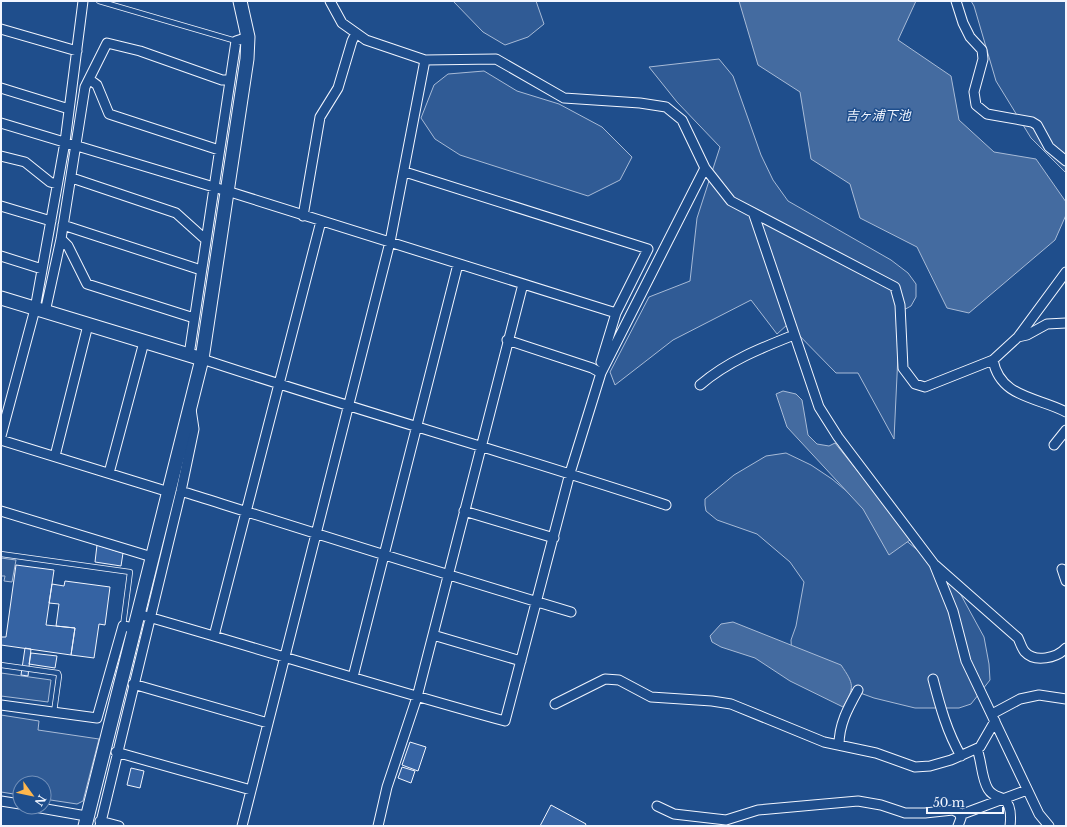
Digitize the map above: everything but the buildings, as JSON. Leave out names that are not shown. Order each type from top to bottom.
[{"type":"street","points":[[40,311],[42,269],[65,142],[83,1]]},
{"type":"street","points":[[1,705],[97,718],[129,627],[144,616],[175,491],[190,406],[202,359],[247,59],[242,39],[240,1]]},
{"type":"street","points":[[330,1],[342,23],[366,40],[425,60],[496,59],[564,98],[640,103],[666,107],[682,120],[705,168],[731,201],[896,287],[900,305],[903,368],[915,384],[925,387],[993,360],[1018,337],[1066,272]]},
{"type":"street","points":[[956,1],[962,23],[970,37],[982,50],[983,59],[974,92],[976,105],[987,114],[1032,122],[1038,125],[1049,147],[1066,161]]},
{"type":"street","points":[[1,29],[77,52]]},
{"type":"street","points":[[303,216],[320,117],[338,88],[352,41],[356,33]]},
{"type":"street","points":[[189,355],[230,80],[242,39]]},
{"type":"street","points":[[1,436],[62,239],[63,225],[72,178],[75,145],[85,87],[107,43],[140,51],[222,80],[230,80]]},
{"type":"street","points":[[242,826],[390,242],[405,172],[425,60]]},
{"type":"street","points":[[89,79],[97,85],[109,114],[219,150]]},
{"type":"street","points":[[1,88],[69,109]]},
{"type":"street","points":[[1,123],[215,187],[616,314]]},
{"type":"street","points":[[1,156],[25,162],[50,182],[57,184]]},
{"type":"street","points":[[144,616],[353,676],[417,697],[505,721],[570,473],[603,369],[705,168]]},
{"type":"street","points":[[405,172],[648,249],[616,314],[601,362],[603,369]]},
{"type":"street","points":[[72,178],[176,212],[206,240]]},
{"type":"street","points":[[1,206],[51,221]]},
{"type":"street","points":[[754,214],[794,335],[823,413],[842,443],[934,564],[1018,638],[1024,652],[1032,658],[1047,658],[1066,648]]},
{"type":"street","points":[[214,636],[321,221]]},
{"type":"street","points":[[63,225],[201,270]]},
{"type":"street","points":[[62,239],[68,246],[87,284],[194,318]]},
{"type":"street","points":[[1,256],[42,269]]},
{"type":"street","points":[[353,676],[458,264]]},
{"type":"street","points":[[378,826],[387,786],[417,697],[507,340],[523,284]]},
{"type":"street","points":[[1,298],[202,359],[348,406],[570,473],[666,504]]},
{"type":"street","points":[[1018,337],[1027,335],[1047,324],[1066,323]]},
{"type":"street","points":[[55,456],[88,325]]},
{"type":"street","points":[[700,385],[713,374],[745,355],[794,335]]},
{"type":"street","points":[[507,340],[592,368],[603,369]]},
{"type":"street","points":[[109,473],[144,342]]},
{"type":"street","points":[[993,360],[994,369],[1004,385],[1028,398],[1052,405],[1066,412]]},
{"type":"street","points":[[1054,445],[1066,430]]},
{"type":"street","points":[[1,440],[109,473],[245,511],[315,534],[385,554],[571,612]]},
{"type":"street","points":[[119,826],[100,823],[133,684],[152,557],[175,491]]},
{"type":"street","points":[[1,511],[152,557]]},
{"type":"street","points":[[464,511],[554,538]]},
{"type":"street","points":[[934,564],[953,611],[966,661],[1039,814],[1049,826]]},
{"type":"street","points":[[1062,568],[1066,581]]},
{"type":"street","points":[[52,812],[85,821],[129,627]]},
{"type":"street","points":[[433,634],[521,661]]},
{"type":"street","points":[[933,678],[952,741],[961,756]]},
{"type":"street","points":[[555,704],[605,679],[619,680],[651,697],[712,701],[731,704],[824,742],[876,753],[915,767],[930,766],[978,749],[987,737],[994,717],[1020,699],[1039,694],[1066,699]]},
{"type":"street","points":[[133,684],[268,723]]},
{"type":"street","points":[[839,745],[839,737],[844,713],[858,690]]},
{"type":"street","points":[[978,749],[984,779],[989,790],[1009,805],[1011,819],[1010,826]]},
{"type":"street","points":[[116,752],[251,790]]},
{"type":"street","points":[[960,815],[994,801],[1004,800],[1027,790]]},
{"type":"street","points":[[1,801],[12,803]]},
{"type":"street","points":[[657,806],[674,814],[726,820],[758,810],[858,801],[881,805],[905,813],[925,813],[952,810],[959,812],[961,818],[958,826]]},
{"type":"lane","points":[[99,1],[242,39]]},
{"type":"lane","points":[[1,554],[130,572],[129,627]]},
{"type":"lane","points":[[1,665],[58,673],[59,676],[54,712]]},
{"type":"shaded area","points":[[453,1],[536,1],[544,24],[528,37],[505,45],[483,32]]},
{"type":"shaded area","points":[[971,1],[1066,1],[1066,173],[1031,138],[996,81],[974,6]]},
{"type":"shaded area","points":[[719,59],[733,76],[761,155],[773,180],[788,201],[891,260],[908,273],[916,284],[916,297],[911,306],[900,312],[894,439],[858,373],[836,373],[788,324],[777,334],[751,300],[673,340],[615,385],[610,372],[649,297],[690,281],[697,218],[720,147],[677,102],[649,67]]},
{"type":"shaded area","points":[[484,71],[517,91],[559,104],[602,127],[632,157],[620,180],[588,196],[460,155],[435,139],[421,118],[434,85],[448,74]]},
{"type":"shaded area","points":[[786,453],[811,465],[832,479],[921,553],[961,595],[984,637],[989,664],[990,680],[971,704],[959,708],[915,708],[874,698],[841,686],[792,658],[791,640],[796,626],[804,582],[790,562],[757,534],[717,520],[706,511],[705,505],[705,499],[734,475],[766,456]]},
{"type":"shaded area","points":[[1,558],[16,560],[12,582],[4,581],[5,576],[1,576]]},
{"type":"shaded area","points":[[1,673],[51,680],[48,702],[1,696]]},
{"type":"shaded area","points":[[1,715],[39,721],[38,730],[99,739],[83,801],[77,804],[52,800],[52,775],[12,775],[12,794],[1,792]]},
{"type":"water","name":"吉ヶ浦下池","points":[[739,1],[916,1],[898,40],[951,76],[959,120],[994,152],[1036,159],[1066,202],[1066,215],[1055,240],[969,313],[947,308],[917,247],[860,218],[850,184],[811,159],[800,92],[758,65]]},
{"type":"water","points":[[783,391],[796,394],[802,400],[808,435],[817,444],[829,446],[835,443],[892,514],[910,540],[889,555],[863,509],[787,427],[776,394]]},
{"type":"water","points":[[733,622],[841,665],[851,681],[850,695],[843,707],[790,681],[755,658],[721,647],[712,642],[710,636],[721,624]]}]
